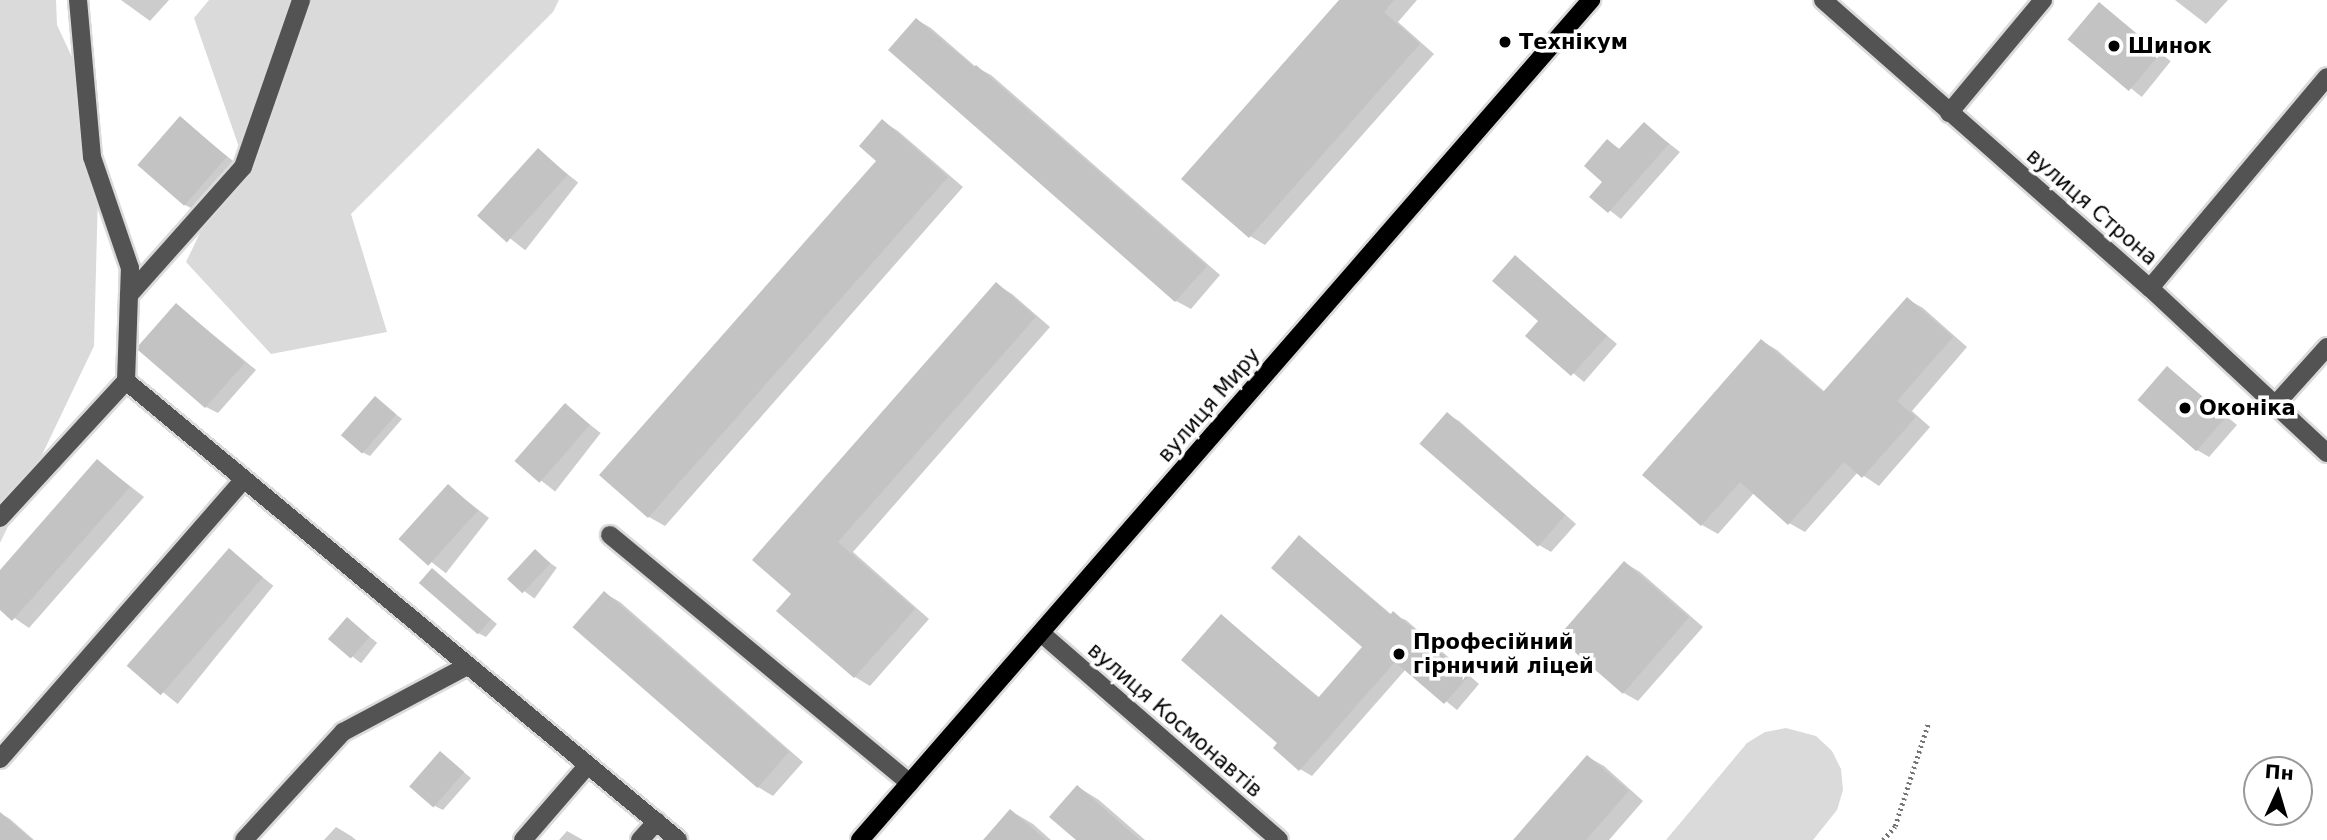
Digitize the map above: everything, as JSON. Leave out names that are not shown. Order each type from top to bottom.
[{"type":"main road","name":"вулиця Миру","points":[[860,840],[1591,0]]},
{"type":"street","points":[[0,518],[126,381],[130,268],[92,157],[78,0]]},
{"type":"street","points":[[129,295],[243,167],[301,0]]},
{"type":"street","name":"вулиця Строна","points":[[1823,0],[2150,288],[2327,453]]},
{"type":"street","points":[[1949,113],[2043,0]]},
{"type":"street","points":[[2150,288],[2327,77]]},
{"type":"street","points":[[2275,405],[2327,347]]},
{"type":"street","points":[[126,381],[678,840]]},
{"type":"street","points":[[0,759],[244,479]]},
{"type":"street","points":[[610,535],[911,783]]},
{"type":"street","name":"вулиця Космонавтів","points":[[1041,633],[1279,840]]},
{"type":"street","points":[[244,840],[343,732],[467,666]]},
{"type":"street","points":[[523,840],[588,765]]},
{"type":"street","points":[[640,840],[657,821]]},
{"type":"path","points":[[1883,840],[1895,825],[1928,724]]},
{"type":"shaded area","points":[[0,0],[56,0],[57,25],[100,117],[94,346],[0,543]]},
{"type":"shaded area","points":[[209,0],[559,0],[553,12],[351,214],[387,332],[271,354],[186,262],[240,150],[194,18]]},
{"type":"shaded area","points":[[1786,728],[1816,736],[1832,751],[1841,769],[1843,790],[1837,810],[1813,840],[1666,840],[1747,743],[1765,732]]},
{"type":"building","points":[[1339,0],[1394,0],[1384,12],[1420,44],[1249,238],[1181,179]]},
{"type":"building","name":"Шинок","points":[[2099,2],[2160,53],[2129,91],[2068,40]]},
{"type":"building","points":[[916,18],[974,67],[976,65],[1207,266],[1175,302],[888,50]]},
{"type":"building","points":[[180,116],[227,157],[184,206],[137,165]]},
{"type":"building","points":[[882,119],[948,177],[648,518],[599,475],[876,161],[859,146]]},
{"type":"building","points":[[1644,122],[1669,144],[1608,213],[1589,197],[1602,182],[1584,166],[1607,139],[1619,149]]},
{"type":"building","points":[[538,148],[568,175],[507,242],[477,216]]},
{"type":"building","points":[[1515,255],[1607,336],[1571,376],[1525,336],[1538,321],[1492,281]]},
{"type":"building","points":[[996,282],[1036,317],[838,542],[915,609],[854,678],[776,611],[791,594],[752,560]]},
{"type":"building","points":[[1907,297],[1953,337],[1897,401],[1916,417],[1862,478],[1844,462],[1788,525],[1740,482],[1701,526],[1642,475],[1761,339],[1823,392]]},
{"type":"building","points":[[176,303],[245,363],[205,408],[138,350],[139,345]]},
{"type":"building","points":[[2167,366],[2226,417],[2196,451],[2137,400]]},
{"type":"building","points":[[375,396],[396,414],[362,454],[341,435]]},
{"type":"building","points":[[565,403],[590,425],[539,483],[514,461]]},
{"type":"building","points":[[1447,412],[1565,515],[1538,547],[1419,444]]},
{"type":"building","points":[[97,459],[130,487],[12,621],[0,610],[0,570]]},
{"type":"building","points":[[448,484],[478,511],[428,566],[398,539]]},
{"type":"building","name":"Професійний гірничий ліцей","points":[[1299,535],[1390,615],[1393,611],[1468,677],[1444,704],[1395,662],[1299,771],[1273,748],[1277,743],[1181,660],[1221,614],[1318,698],[1362,647],[1271,568]]},
{"type":"building","points":[[229,548],[263,578],[161,695],[127,666]]},
{"type":"building","points":[[535,549],[550,563],[522,593],[507,579]]},
{"type":"building","points":[[1624,561],[1689,617],[1623,694],[1558,637]]},
{"type":"building","points":[[432,568],[491,619],[478,634],[419,583]]},
{"type":"building","points":[[604,591],[789,752],[757,788],[573,627]]},
{"type":"building","points":[[347,617],[370,637],[351,659],[328,639]]},
{"type":"building","points":[[440,751],[464,772],[433,807],[409,786]]},
{"type":"building","points":[[1587,755],[1629,791],[1586,840],[1513,840]]},
{"type":"building","points":[[1077,785],[1140,840],[1076,840],[1049,817]]},
{"type":"building","points":[[1010,809],[1046,840],[983,840]]},
{"type":"building","points":[[0,812],[32,840],[0,840]]},
{"type":"place","name":"Технікум","points":[[1505,42]]},
{"type":"place","name":"Шинок","points":[[2114,46]]},
{"type":"place","name":"Оконіка","points":[[2185,408]]},
{"type":"place","name":"Професійний гірничий ліцей","points":[[1399,654]]}]
